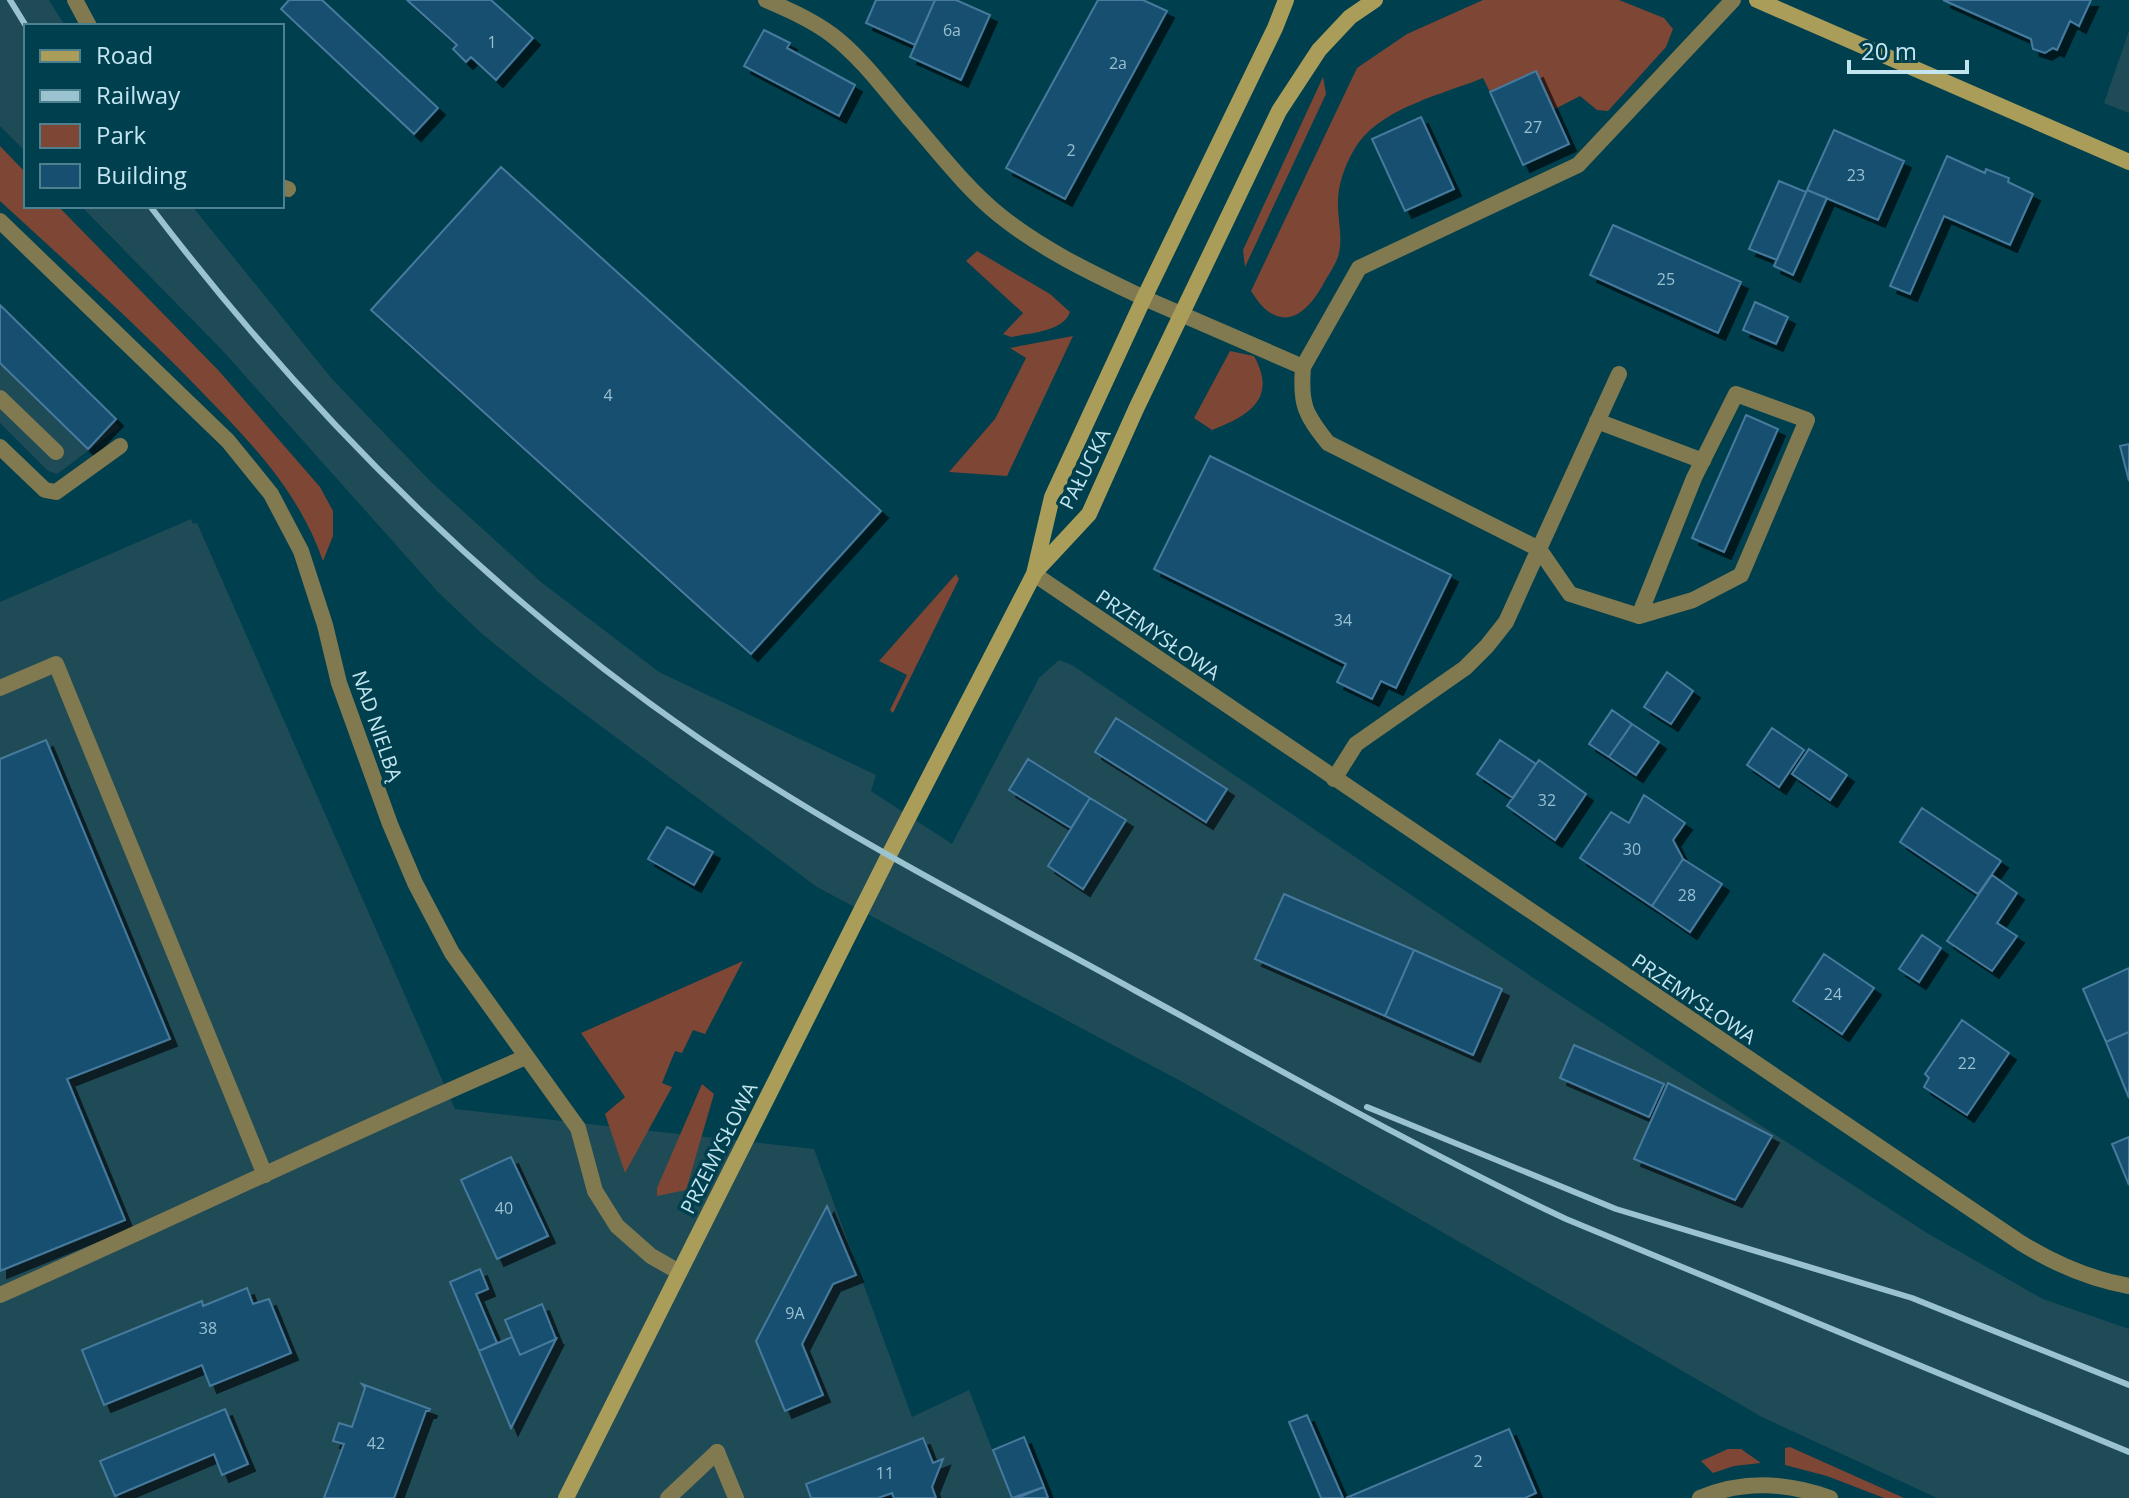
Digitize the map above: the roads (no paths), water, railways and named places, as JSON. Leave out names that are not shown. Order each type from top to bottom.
[{"type":"street","points":[[75,0],[88,24]]},
{"type":"street","points":[[766,0],[798,14],[832,35],[857,58],[974,192],[999,215],[1075,266],[1303,367]]},
{"type":"street","name":"PAŁUCKA","points":[[1034,574],[1052,497],[1286,0]]},
{"type":"street","name":"PAŁUCKA","points":[[1034,574],[1089,514],[1181,313],[1285,101],[1319,50],[1350,17],[1375,0]]},
{"type":"street","points":[[1639,616],[1703,461],[1736,394],[1807,420],[1741,575],[1693,600],[1639,616],[1570,594],[1539,549],[1328,443],[1307,417],[1301,398],[1303,367],[1359,268],[1578,165],[1733,0]]},
{"type":"street","points":[[1766,2],[2129,162]]},
{"type":"street","name":"NAD NIELBĄ","points":[[0,221],[228,441],[271,494],[301,551],[325,625],[339,683],[390,824],[415,883],[452,953],[578,1128],[595,1191],[617,1226],[651,1256],[679,1272]]},
{"type":"street","points":[[1334,779],[1356,744],[1465,668],[1506,622],[1619,374]]},
{"type":"street","points":[[0,398],[56,452]]},
{"type":"street","points":[[1597,421],[1703,461]]},
{"type":"street","points":[[0,447],[45,490],[56,492],[120,446]]},
{"type":"street","name":"PRZEMYSŁOWA","points":[[566,1498],[1034,574],[2021,1243],[2049,1260],[2082,1274],[2129,1286]]},
{"type":"street","points":[[0,688],[56,664],[265,1175]]},
{"type":"street","points":[[0,1295],[389,1116],[526,1057]]},
{"type":"street","points":[[668,1498],[717,1452],[736,1498]]},
{"type":"street","points":[[1700,1498],[1734,1486],[1773,1485],[1830,1498]]},
{"type":"railway","points":[[10,0],[25,24]]},
{"type":"railway","points":[[152,208],[210,282],[336,426],[473,560],[621,682],[753,774],[970,901],[1511,1193],[1566,1219],[2129,1452]]},
{"type":"railway","points":[[1367,1107],[1616,1209],[1912,1298],[2129,1385]]}]
